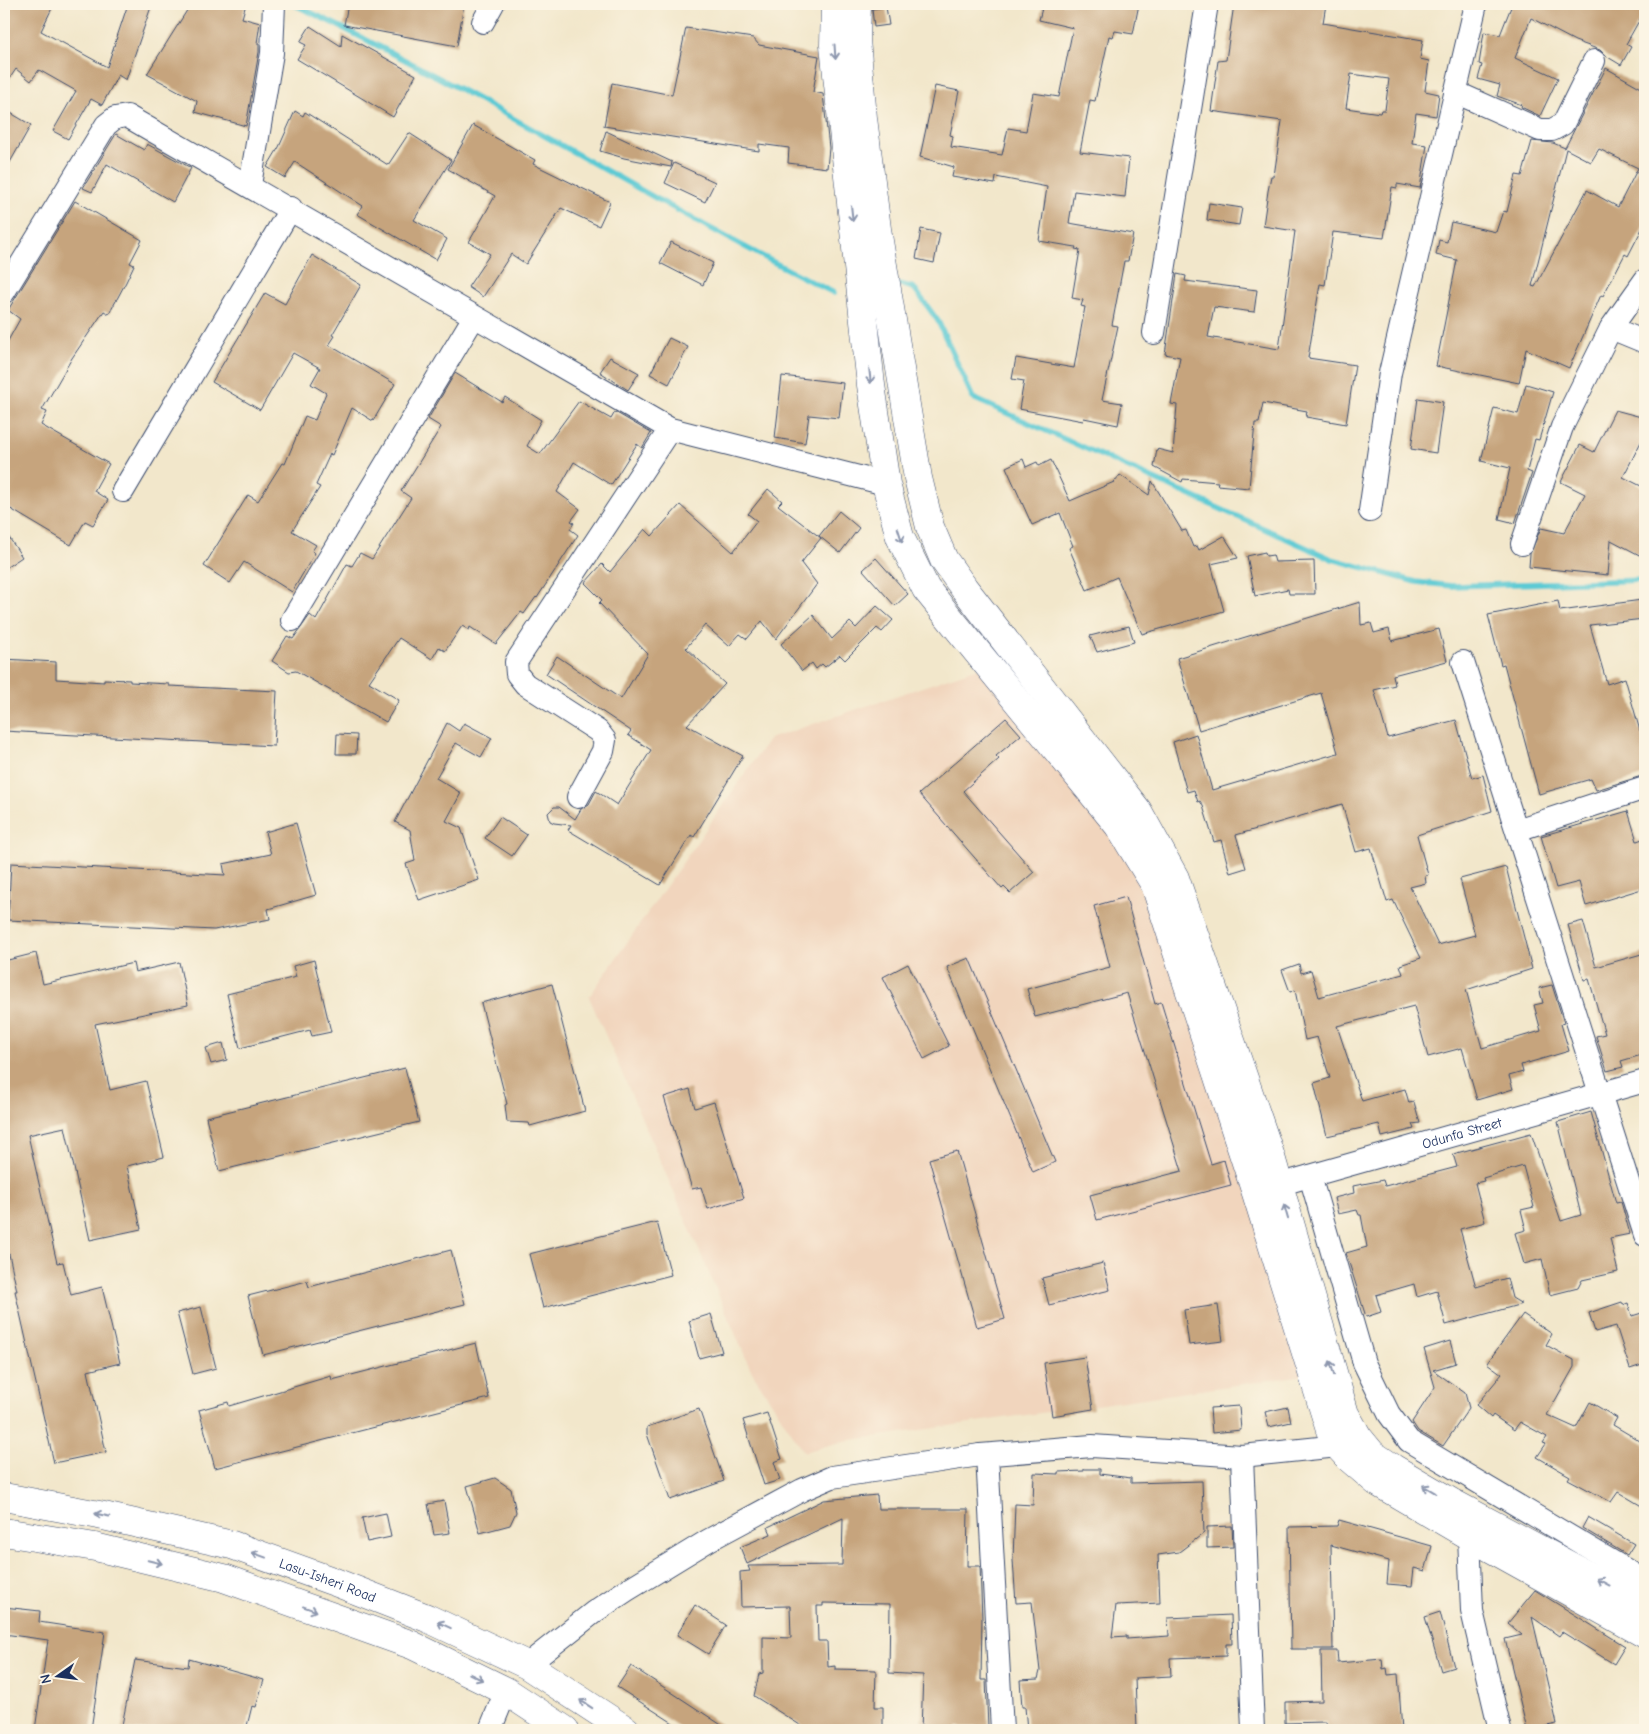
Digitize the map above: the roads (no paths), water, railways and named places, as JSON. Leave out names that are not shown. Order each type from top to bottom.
[{"type":"main road","points":[[835,4],[834,45],[871,385],[886,484],[900,537],[926,589],[1118,825],[1155,885],[1256,1193],[1330,1430],[1338,1446],[1377,1482],[1469,1536],[1645,1634]]},
{"type":"main road","points":[[857,4],[856,40],[863,118],[877,229],[918,478],[930,527],[944,560],[959,581],[1138,811],[1175,878],[1260,1122],[1345,1414],[1358,1437],[1372,1454],[1451,1502],[1641,1585]]},
{"type":"main road","name":"Lasu-Isheri Road","points":[[4,1497],[99,1515],[232,1545],[427,1618],[527,1665],[626,1730]]},
{"type":"main road","points":[[4,1532],[95,1547],[224,1578],[412,1645],[506,1691],[565,1730]]},
{"type":"street","points":[[1154,333],[1207,4]]},
{"type":"street","points":[[1370,511],[1390,373],[1476,4]]},
{"type":"street","points":[[250,186],[272,53],[274,6]]},
{"type":"street","points":[[1456,92],[1540,130],[1552,130],[1563,124],[1594,61]]},
{"type":"street","points":[[4,292],[106,125],[115,118],[127,116],[291,208],[474,317],[670,430],[886,484]]},
{"type":"street","points":[[124,491],[291,208]]},
{"type":"street","points":[[1522,544],[1562,427],[1611,328],[1645,280]]},
{"type":"street","points":[[292,620],[474,317]]},
{"type":"street","points":[[1611,328],[1645,342]]},
{"type":"street","points":[[578,797],[603,750],[605,740],[598,731],[525,684],[517,674],[516,662],[670,430]]},
{"type":"street","points":[[1463,662],[1645,1234]]},
{"type":"street","points":[[1517,830],[1645,788]]},
{"type":"street","name":"Odunfa Street","points":[[1278,1185],[1645,1081]]},
{"type":"street","points":[[1310,1176],[1364,1363],[1389,1414],[1409,1441],[1471,1476],[1641,1585]]},
{"type":"street","points":[[527,1665],[594,1612],[627,1590],[709,1540],[802,1490],[832,1477],[980,1455],[1092,1446],[1242,1456],[1338,1446]]},
{"type":"street","points":[[980,1455],[987,1455],[1002,1730]]},
{"type":"street","points":[[1242,1456],[1253,1730]]},
{"type":"street","points":[[1451,1502],[1471,1476]]},
{"type":"street","points":[[1469,1536],[1472,1611],[1500,1730]]},
{"type":"street","points":[[490,1730],[506,1691]]},
{"type":"waterway","points":[[293,4],[430,73],[698,222],[834,293]]},
{"type":"waterway","points":[[900,284],[914,288],[938,321],[973,398],[1332,559],[1416,582],[1452,586],[1645,580]]}]
